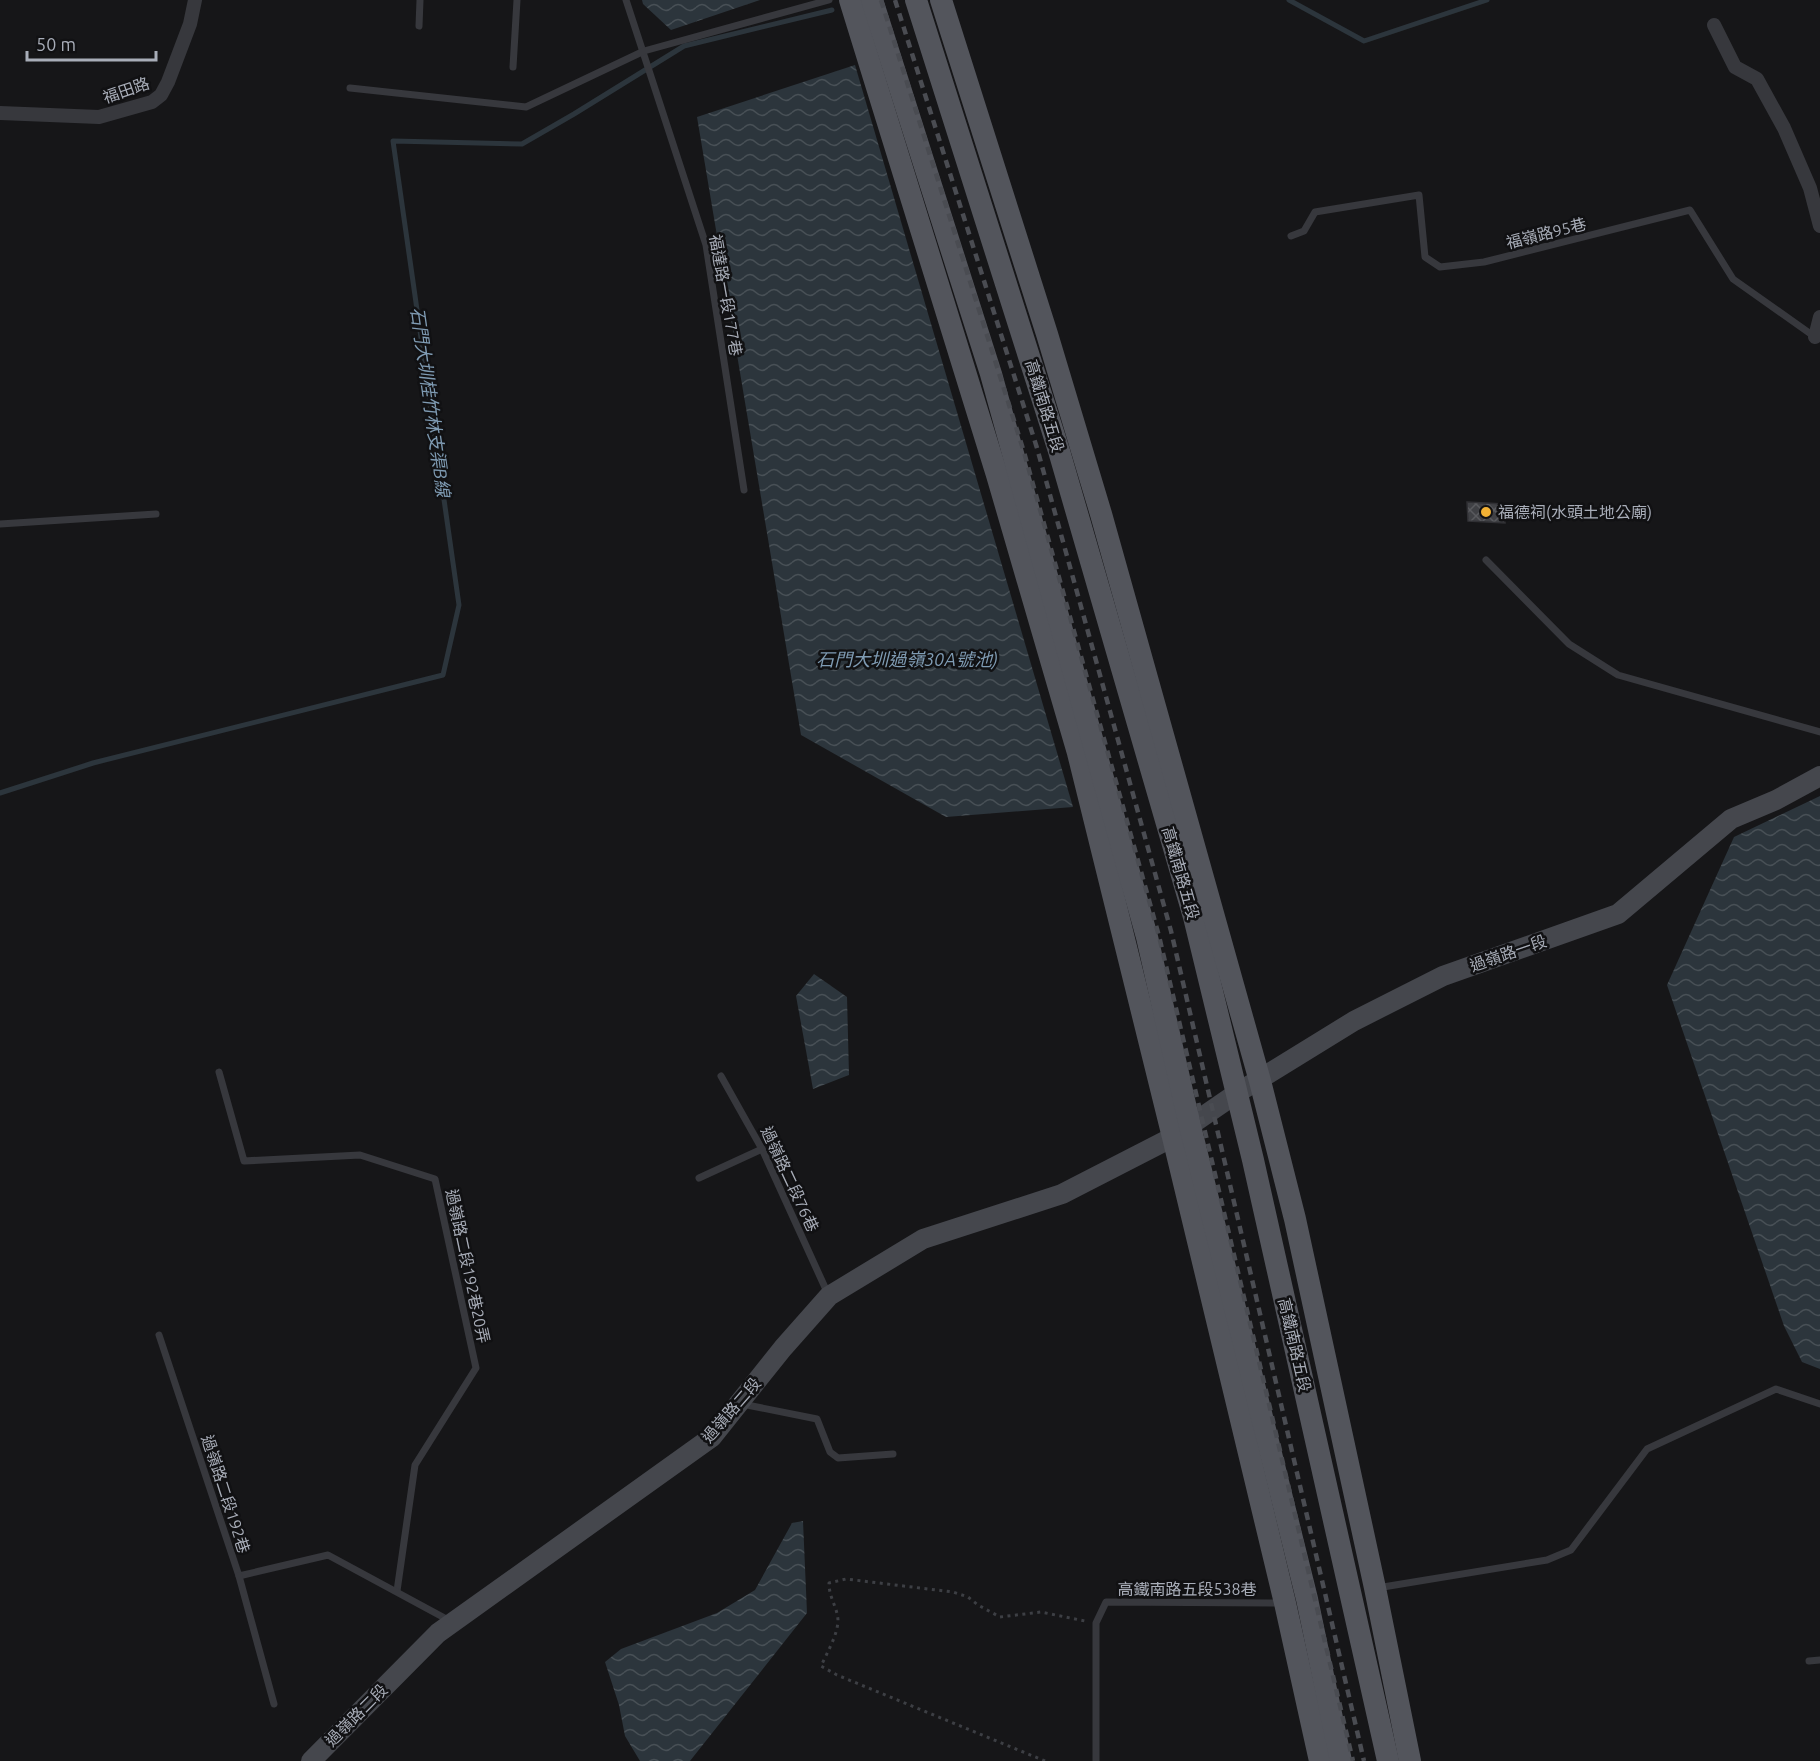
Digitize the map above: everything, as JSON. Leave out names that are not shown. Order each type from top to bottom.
[{"type":"main road","points":[[850,0],[997,475],[1078,753],[1265,1430],[1307,1599],[1341,1761]]},
{"type":"main road","points":[[872,0],[1000,406],[1147,937],[1181,1132],[1320,1761]]},
{"type":"main road","name":"高鐵南路五段","points":[[916,0],[1059,451],[1194,917],[1237,1093],[1388,1761]]},
{"type":"main road","name":"高鐵南路五段","points":[[942,0],[1047,333],[1101,514],[1260,1081],[1295,1219],[1410,1761]]},
{"type":"main road","points":[[903,169],[953,256]]},
{"type":"main road","points":[[1047,333],[1059,451]]},
{"type":"main road","points":[[1265,1430],[1268,1530]]},
{"type":"street","name":"福田路","points":[[0,113],[99,117],[152,102],[161,95],[168,82],[190,24],[195,0]]},
{"type":"street","points":[[1714,26],[1735,67],[1757,80],[1784,128],[1810,189],[1820,226]]},
{"type":"street","points":[[1818,339],[1820,317]]},
{"type":"street","name":"過嶺路一段","points":[[1181,1132],[1237,1093],[1260,1081],[1354,1021],[1443,976],[1618,914],[1731,819],[1776,800],[1820,776]]},
{"type":"street","name":"過嶺路二段","points":[[310,1761],[438,1633],[712,1437],[783,1348],[829,1296],[923,1239],[1062,1194],[1181,1132]]},
{"type":"lane","points":[[419,26],[420,0]]},
{"type":"lane","points":[[513,67],[517,0]]},
{"type":"lane","points":[[626,0],[644,51]]},
{"type":"lane","points":[[351,88],[526,107],[644,51],[829,0]]},
{"type":"lane","name":"福達路一段177巷","points":[[644,51],[706,245],[744,490]]},
{"type":"lane","name":"福嶺路95巷","points":[[1291,236],[1304,231],[1315,212],[1419,195],[1425,257],[1440,267],[1484,262],[1690,210],[1733,279],[1818,339]]},
{"type":"lane","points":[[0,524],[156,514]]},
{"type":"lane","points":[[1486,560],[1569,644],[1618,675],[1820,732]]},
{"type":"lane","name":"過嶺路二段192巷20弄","points":[[219,1072],[244,1161],[360,1155],[435,1179],[476,1368],[415,1465],[397,1592]]},
{"type":"lane","name":"過嶺路二段76巷","points":[[721,1076],[762,1149],[829,1296]]},
{"type":"lane","points":[[699,1178],[762,1149]]},
{"type":"lane","name":"過嶺路二段192巷","points":[[159,1335],[239,1576],[328,1555],[453,1622]]},
{"type":"lane","points":[[1375,1588],[1547,1560],[1571,1550],[1647,1449],[1776,1389],[1820,1404]]},
{"type":"lane","points":[[740,1403],[817,1419],[830,1452],[838,1458],[893,1454]]},
{"type":"lane","points":[[239,1576],[274,1704]]},
{"type":"lane","name":"高鐵南路五段538巷","points":[[1096,1623],[1106,1602],[1285,1603]]},
{"type":"lane","points":[[1096,1623],[1096,1761]]},
{"type":"lane","points":[[1809,1661],[1820,1660]]},
{"type":"path","points":[[1045,1761],[837,1676],[821,1665],[838,1622],[835,1607],[829,1595],[829,1583],[846,1579],[953,1592],[968,1597],[1000,1617],[1041,1612],[1096,1623]]},
{"type":"water","points":[[642,0],[760,0],[671,30],[643,4]]},
{"type":"water","name":"石門大圳過嶺30A號池)","points":[[855,65],[1073,807],[946,817],[801,735],[697,117]]},
{"type":"water","points":[[1820,796],[1820,1369],[1802,1362],[1784,1326],[1667,985],[1734,837]]},
{"type":"water","points":[[814,974],[847,997],[849,1075],[813,1089],[796,996]]},
{"type":"water","points":[[803,1521],[807,1613],[690,1761],[640,1761],[625,1736],[619,1705],[605,1662],[621,1649],[717,1613],[755,1590],[792,1523]]},
{"type":"building","name":"福德祠(水頭土地公廟)","points":[[1467,502],[1504,504],[1505,523],[1468,521]]},
{"type":"waterway","name":"石門大圳桂竹林支渠B線","points":[[1289,0],[1364,41],[1487,0]]},
{"type":"waterway","name":"石門大圳桂竹林支渠B線","points":[[0,793],[93,763],[443,675],[459,605],[393,141],[522,144],[684,46],[832,10]]},
{"type":"railway","points":[[881,0],[1024,452],[1159,936],[1353,1761]]},
{"type":"railway","points":[[895,0],[1037,448],[1171,931],[1364,1761]]},
{"type":"place","name":"福德祠(水頭土地公廟)","points":[[1486,512]]}]
